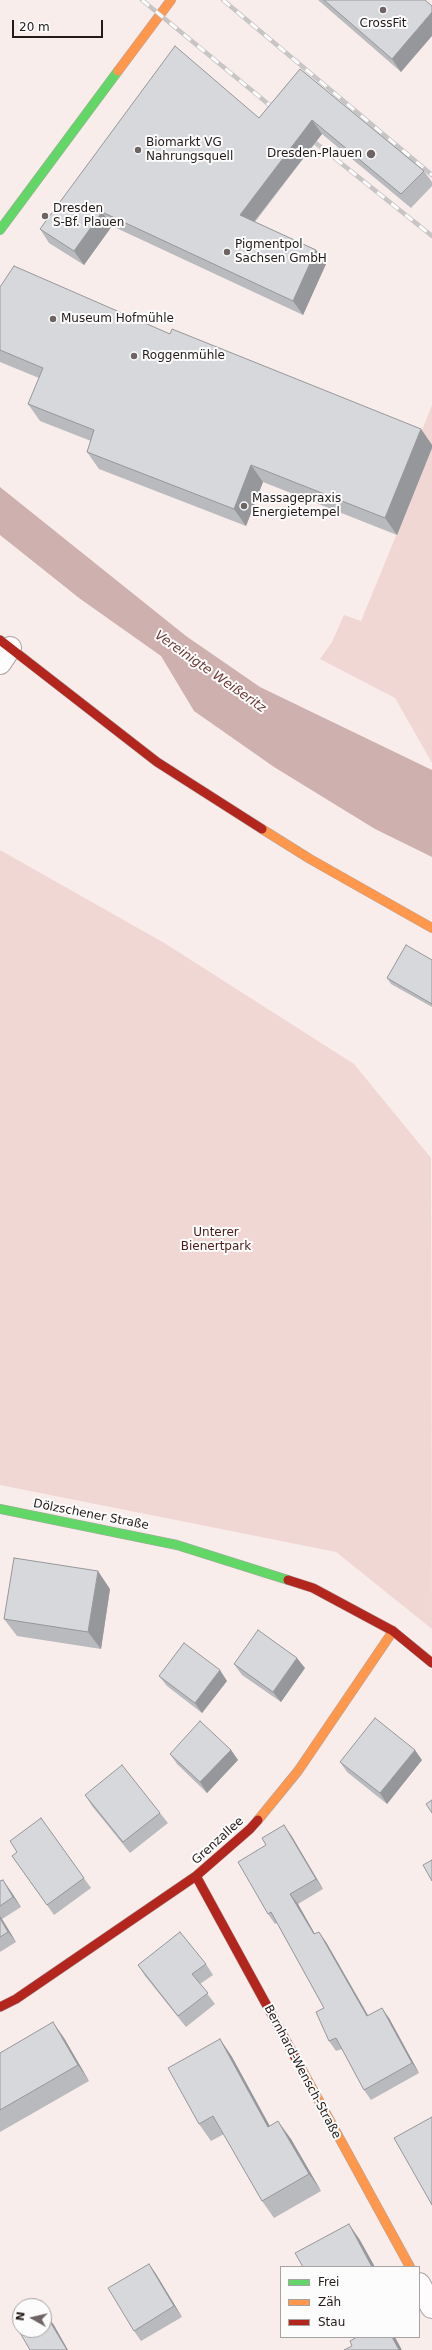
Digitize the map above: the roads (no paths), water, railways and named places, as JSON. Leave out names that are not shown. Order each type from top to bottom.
[{"type":"street","points":[[0,230],[171,0]]},
{"type":"street","points":[[3,650],[164,766],[310,859],[432,928]]},
{"type":"street","name":"Dölzschener Straße","points":[[0,1509],[177,1545],[313,1588],[393,1631],[432,1663]]},
{"type":"street","name":"Grenzallee","points":[[0,2008],[16,1999],[196,1876],[250,1829],[298,1771],[393,1631]]},
{"type":"street","name":"Bernhard-Wensch-Straße","points":[[196,1876],[409,2266]]},
{"type":"street","points":[[420,2286],[432,2307]]},
{"type":"water","name":"Vereinigte Weißeritz","points":[[0,487],[186,636],[260,687],[432,770],[432,857],[375,829],[274,767],[194,711],[161,656],[79,598],[0,535]]},
{"type":"railway","points":[[142,0],[278,112]]},
{"type":"railway","points":[[223,0],[432,175]]},
{"type":"railway","points":[[307,136],[432,236]]},
{"type":"place","name":"CrossFit","points":[[383,10]]},
{"type":"place","name":"Biomarkt VG Nahrungsquell","points":[[138,150]]},
{"type":"place","name":"Dresden-Plauen","points":[[371,154]]},
{"type":"place","name":"Dresden S-Bf. Plauen","points":[[45,216]]},
{"type":"place","name":"Pigmentpol Sachsen GmbH","points":[[227,252]]},
{"type":"place","name":"Museum Hofmühle","points":[[53,319]]},
{"type":"place","name":"Roggenmühle","points":[[134,356]]},
{"type":"place","name":"Massagepraxis Energietempel","points":[[244,506]]},
{"type":"park label","name":"Unterer Bienertpark","points":[[216,1240]]}]
